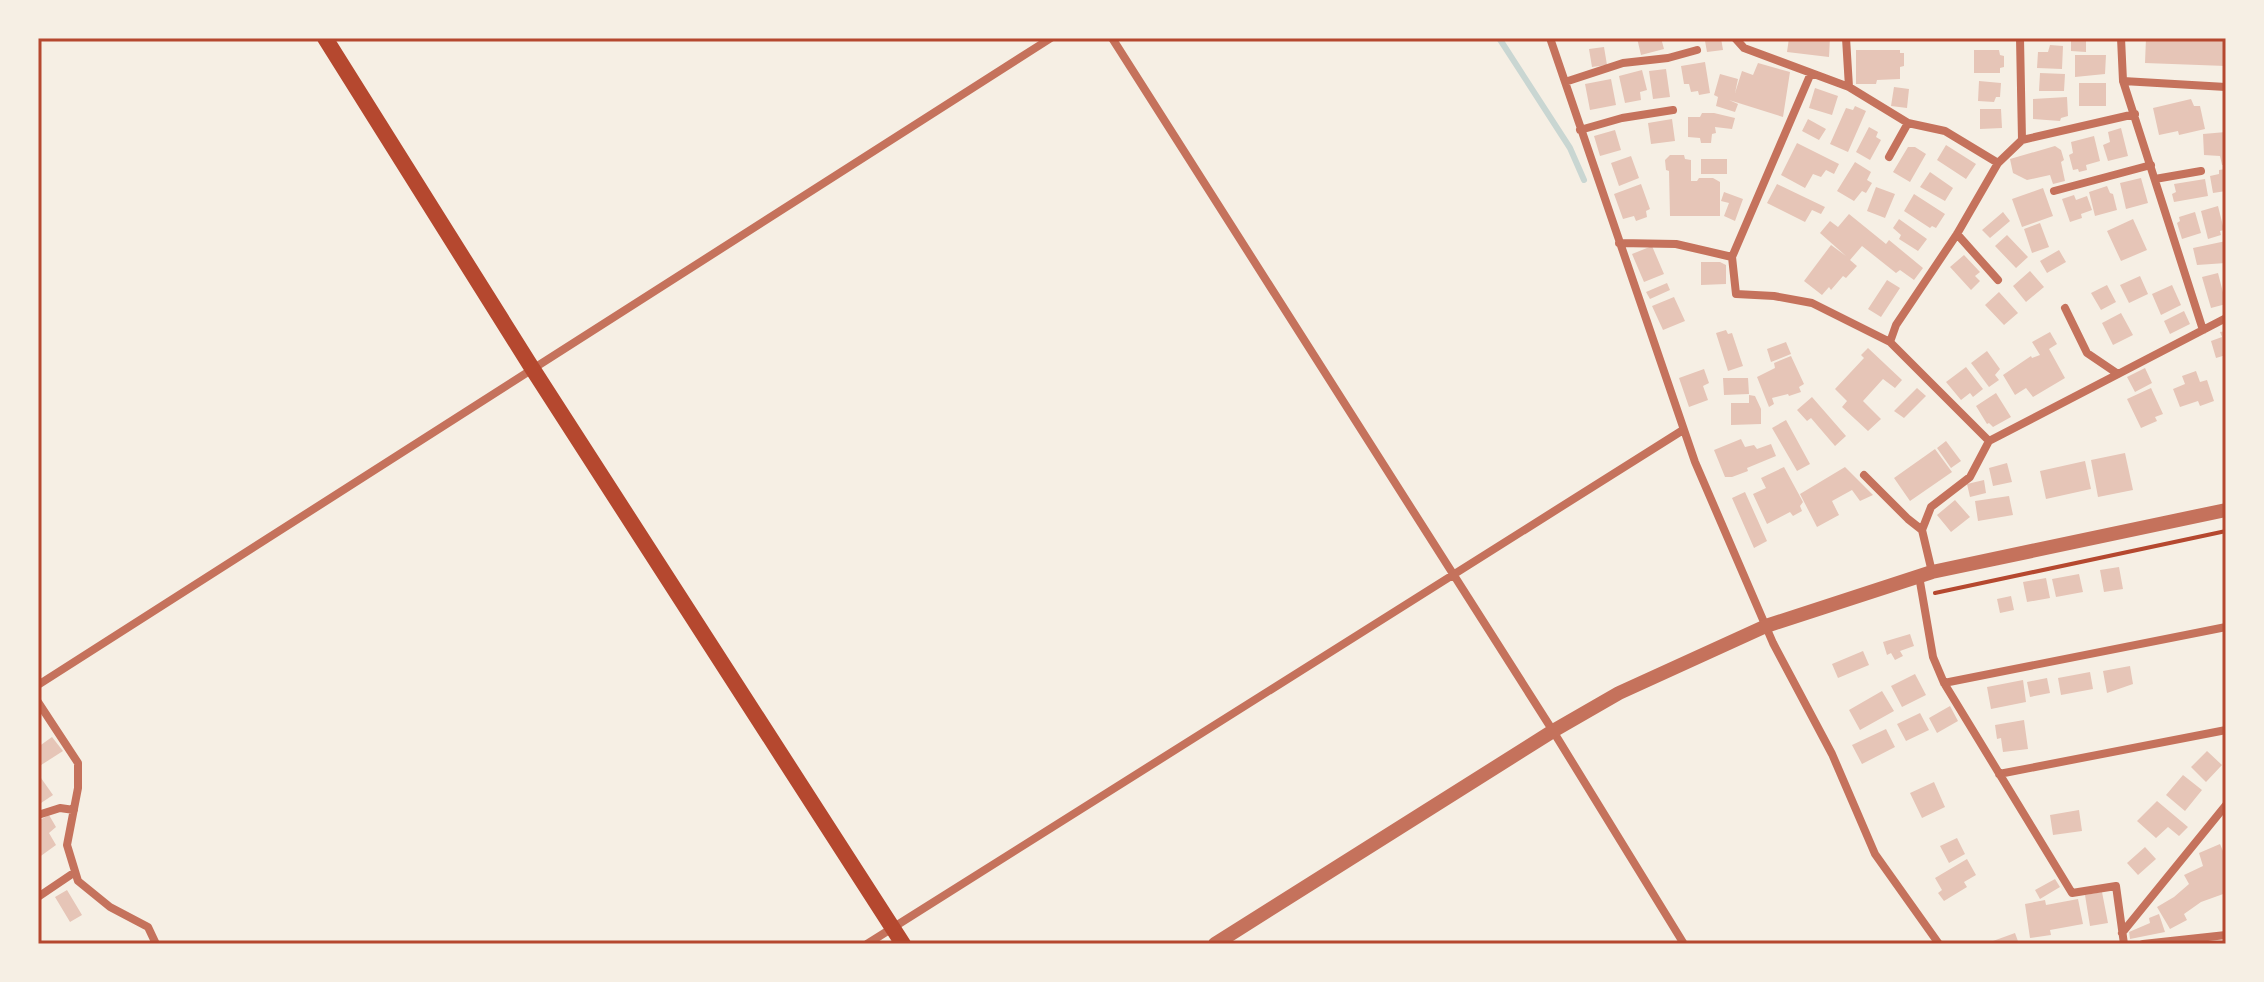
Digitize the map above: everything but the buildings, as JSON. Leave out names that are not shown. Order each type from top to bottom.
[{"type":"main road","points":[[325,38],[532,368],[903,944]]},
{"type":"street","points":[[38,685],[1051,38]]},
{"type":"street","points":[[1112,38],[1553,731],[1684,944]]},
{"type":"street","points":[[1550,38],[1683,430],[1766,626],[1832,754],[1875,854],[1939,944]]},
{"type":"street","points":[[1735,38],[1744,48],[1849,87],[1908,123],[1945,131],[1998,163]]},
{"type":"street","points":[[1846,38],[1849,87]]},
{"type":"street","points":[[2020,38],[2022,140]]},
{"type":"street","points":[[2121,38],[2123,81],[2203,330]]},
{"type":"street","points":[[1565,82],[1623,63],[1668,58],[1697,50]]},
{"type":"street","points":[[1811,73],[1732,257],[1736,294],[1774,296],[1812,303],[1890,342],[1989,441]]},
{"type":"street","points":[[2123,81],[2226,87]]},
{"type":"street","points":[[1580,130],[1622,118],[1673,110]]},
{"type":"street","points":[[1890,342],[1896,325],[1957,234],[1998,163],[2022,140],[2135,114]]},
{"type":"street","points":[[1889,157],[1908,123]]},
{"type":"street","points":[[2054,191],[2151,165]]},
{"type":"street","points":[[2155,179],[2201,171]]},
{"type":"street","points":[[1957,234],[1998,280]]},
{"type":"street","points":[[1619,243],[1676,244],[1732,257]]},
{"type":"street","points":[[2065,308],[2087,353],[2118,374]]},
{"type":"street","points":[[2124,944],[2116,886],[2072,893],[1944,683],[1933,657],[1922,595],[1926,574],[1922,530],[1931,507],[1970,477],[1989,441],[2226,318]]},
{"type":"street","points":[[867,944],[1683,430]]},
{"type":"street","points":[[1864,475],[1922,530]]},
{"type":"street","points":[[1215,944],[1553,731],[1619,693],[1766,626],[1926,574],[2226,510]]},
{"type":"street","points":[[1944,683],[2226,627]]},
{"type":"street","points":[[38,702],[78,763],[78,788],[67,845],[78,881],[110,907],[148,927],[156,944]]},
{"type":"street","points":[[1999,774],[2226,730]]},
{"type":"street","points":[[2122,933],[2226,805]]},
{"type":"street","points":[[38,815],[60,808],[74,810]]},
{"type":"street","points":[[38,897],[75,872]]},
{"type":"street","points":[[2143,944],[2226,935]]},
{"type":"path","points":[[1922,595],[2226,531]]},
{"type":"waterway","points":[[1499,38],[1570,148],[1584,180]]}]
